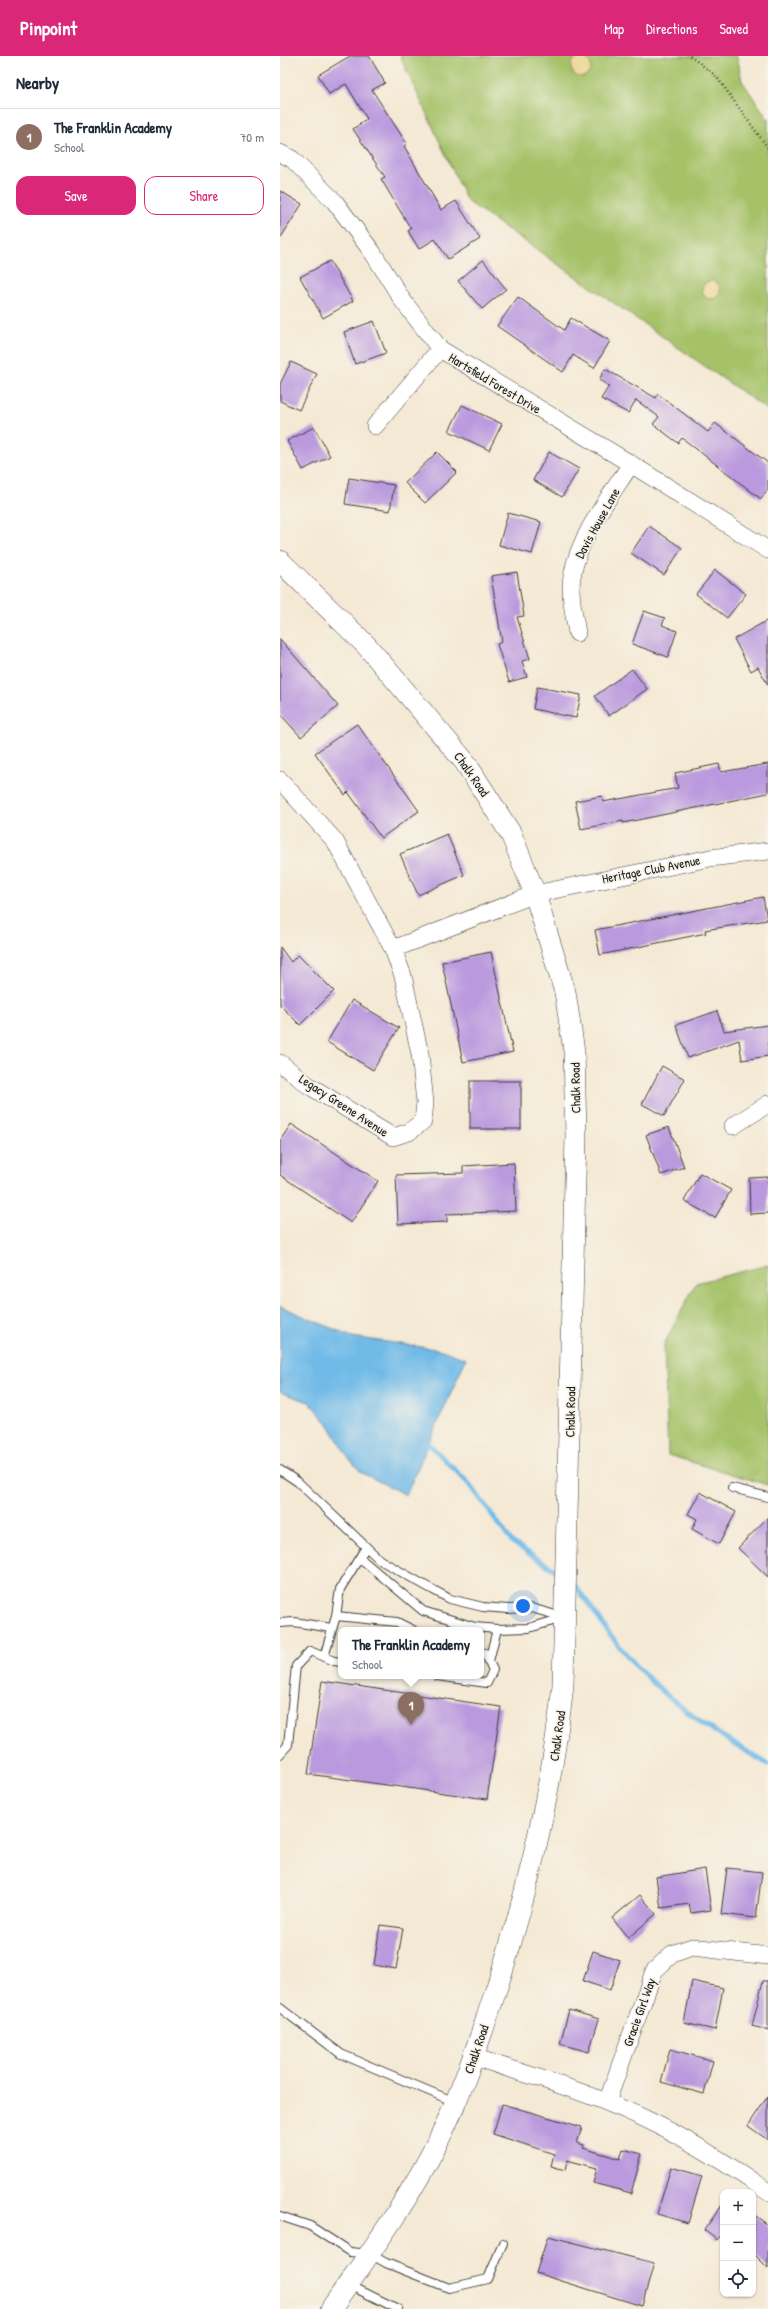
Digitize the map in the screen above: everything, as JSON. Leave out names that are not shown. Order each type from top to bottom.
[{"type":"street","name":"Hartsfield Forest Drive","points":[[280,153],[292,159],[335,202],[373,253],[403,301],[440,350],[631,464],[768,550]]},
{"type":"street","points":[[375,426],[440,350]]},
{"type":"street","name":"Davis House Lane","points":[[577,633],[572,607],[572,573],[580,549],[631,464]]},
{"type":"street","name":"Chalk Road","points":[[280,561],[366,645],[465,762],[511,834],[535,894],[565,992],[574,1051],[576,1144],[566,1617],[563,1685],[559,1726],[539,1842],[517,1921],[474,2057],[456,2102],[439,2140],[413,2187],[370,2254],[331,2309]]},
{"type":"street","name":"Legacy Greene Avenue","points":[[280,780],[335,841],[393,949],[402,976],[420,1054],[425,1103],[423,1121],[409,1132],[393,1137],[308,1085],[280,1062]]},
{"type":"street","name":"Heritage Club Avenue","points":[[535,894],[710,858],[768,851]]},
{"type":"street","points":[[393,949],[535,894]]},
{"type":"street","points":[[733,1126],[768,1104]]},
{"type":"street","name":"Gracie Girl Way","points":[[607,2102],[654,1971],[672,1954],[692,1947],[768,1956]]},
{"type":"street","points":[[474,2057],[607,2102],[667,2129],[719,2157],[768,2192]]},
{"type":"lane","points":[[280,1470],[298,1482],[380,1560],[450,1598],[483,1607],[508,1609],[531,1608],[566,1617]]},
{"type":"lane","points":[[732,1488],[768,1497]]},
{"type":"lane","points":[[324,1657],[336,1616],[340,1589],[366,1547]]},
{"type":"lane","points":[[360,1558],[423,1611],[475,1627]]},
{"type":"lane","points":[[336,1616],[397,1622],[407,1627]]},
{"type":"lane","points":[[484,1628],[497,1630],[529,1628],[566,1617]]},
{"type":"lane","points":[[280,1623],[294,1622],[332,1628]]},
{"type":"lane","points":[[488,1661],[497,1630]]},
{"type":"lane","points":[[280,1754],[288,1745],[296,1666],[310,1651],[338,1661]]},
{"type":"lane","points":[[458,1679],[487,1683],[493,1670],[484,1654]]},
{"type":"lane","points":[[280,2008],[341,2054],[456,2102]]},
{"type":"lane","points":[[280,2216],[310,2226],[350,2252],[370,2254],[386,2263],[448,2288],[488,2279],[503,2243]]},
{"type":"lane","points":[[348,2284],[398,2309]]},
{"type":"path","points":[[690,56],[705,65],[716,76],[768,148]]},
{"type":"green space","points":[[400,56],[737,56],[742,81],[768,119],[768,410],[467,201]]},
{"type":"green space","points":[[768,1265],[768,1485],[668,1455],[664,1344],[696,1283]]},
{"type":"sand","points":[[581,57],[588,60],[591,67],[588,74],[581,77],[574,74],[571,67],[574,60]]},
{"type":"sand","points":[[711,281],[715,282],[719,286],[719,294],[715,298],[711,299],[707,298],[703,294],[702,290],[703,286],[707,282]]},
{"type":"water","points":[[280,1306],[352,1337],[442,1350],[466,1359],[406,1495],[362,1473],[347,1456],[329,1425],[309,1402],[280,1392]]},
{"type":"building","points":[[350,56],[369,56],[385,83],[372,90],[407,144],[404,146],[441,210],[456,201],[480,239],[448,259],[435,239],[419,249],[408,231],[411,229],[381,179],[385,177],[353,129],[367,119],[346,84],[329,94],[318,75]]},
{"type":"building","points":[[280,191],[302,204],[280,239]]},
{"type":"building","points":[[483,260],[506,289],[482,309],[458,281]]},
{"type":"building","points":[[330,261],[353,301],[323,318],[300,277]]},
{"type":"building","points":[[518,297],[564,330],[571,318],[610,341],[594,368],[573,355],[563,372],[497,326]]},
{"type":"building","points":[[374,321],[386,353],[355,364],[344,332]]},
{"type":"building","points":[[291,362],[317,374],[299,410],[280,401],[280,384]]},
{"type":"building","points":[[605,369],[656,398],[658,394],[708,432],[715,423],[768,463],[768,489],[761,499],[682,438],[678,443],[653,424],[659,417],[636,400],[628,413],[601,399],[609,386],[599,380]]},
{"type":"building","points":[[462,405],[502,424],[489,450],[449,431]]},
{"type":"building","points":[[314,427],[330,456],[303,470],[287,441]]},
{"type":"building","points":[[437,452],[457,472],[425,503],[405,483]]},
{"type":"building","points":[[549,452],[579,469],[562,497],[533,480]]},
{"type":"building","points":[[349,478],[394,485],[390,511],[345,504]]},
{"type":"building","points":[[508,513],[541,522],[532,554],[499,545]]},
{"type":"building","points":[[649,526],[682,548],[664,575],[631,553]]},
{"type":"building","points":[[715,570],[746,594],[727,618],[696,594]]},
{"type":"building","points":[[517,572],[524,616],[517,617],[530,659],[522,661],[527,677],[509,682],[497,644],[502,642],[491,576]]},
{"type":"building","points":[[644,611],[665,618],[662,625],[677,631],[668,657],[632,644]]},
{"type":"building","points":[[768,620],[768,685],[758,667],[751,671],[734,639]]},
{"type":"building","points":[[280,639],[338,706],[301,737],[280,714]]},
{"type":"building","points":[[632,669],[647,689],[609,716],[595,696]]},
{"type":"building","points":[[537,687],[581,695],[576,718],[533,709]]},
{"type":"building","points":[[357,724],[419,811],[381,838],[348,792],[345,795],[315,753]]},
{"type":"building","points":[[719,764],[721,772],[768,764],[768,793],[623,823],[623,821],[581,829],[575,801],[602,796],[603,802],[678,788],[675,773]]},
{"type":"building","points":[[447,834],[464,875],[418,895],[400,854]]},
{"type":"building","points":[[763,897],[767,920],[705,930],[706,933],[600,955],[595,930]]},
{"type":"building","points":[[280,947],[291,962],[298,955],[334,991],[300,1025],[280,1005]]},
{"type":"building","points":[[491,952],[513,1052],[463,1062],[442,962]]},
{"type":"building","points":[[352,1000],[399,1028],[373,1070],[327,1042]]},
{"type":"building","points":[[717,1011],[724,1031],[768,1025],[768,1056],[742,1060],[739,1040],[688,1058],[676,1025]]},
{"type":"building","points":[[662,1066],[685,1079],[664,1116],[642,1104]]},
{"type":"building","points":[[470,1081],[521,1081],[521,1129],[470,1129]]},
{"type":"building","points":[[291,1124],[378,1181],[351,1223],[280,1175],[280,1141]]},
{"type":"building","points":[[669,1127],[684,1167],[661,1175],[646,1135]]},
{"type":"building","points":[[514,1163],[516,1211],[447,1214],[447,1222],[398,1224],[396,1175],[463,1173],[463,1166]]},
{"type":"building","points":[[700,1173],[731,1190],[715,1218],[684,1201]]},
{"type":"building","points":[[768,1177],[768,1213],[750,1214],[749,1178]]},
{"type":"building","points":[[700,1492],[736,1512],[719,1544],[692,1529],[697,1519],[688,1514]]},
{"type":"building","points":[[768,1517],[768,1577],[738,1548]]},
{"type":"building","points":[[322,1681],[501,1707],[487,1799],[308,1774]]},
{"type":"building","points":[[727,1868],[762,1872],[756,1918],[721,1914]]},
{"type":"building","points":[[705,1869],[711,1910],[691,1913],[689,1904],[661,1908],[656,1877]]},
{"type":"building","points":[[640,1895],[656,1914],[628,1938],[612,1918]]},
{"type":"building","points":[[380,1925],[403,1928],[396,1969],[374,1965]]},
{"type":"building","points":[[593,1951],[620,1960],[610,1990],[583,1981]]},
{"type":"building","points":[[692,1981],[723,1988],[715,2030],[684,2023]]},
{"type":"building","points":[[763,1981],[768,1981],[768,2030],[752,2026]]},
{"type":"building","points":[[569,2010],[599,2019],[589,2052],[560,2044]]},
{"type":"building","points":[[670,2049],[713,2061],[704,2094],[661,2082]]},
{"type":"building","points":[[768,2096],[768,2140],[748,2126]]},
{"type":"building","points":[[502,2104],[582,2127],[577,2143],[584,2145],[583,2148],[620,2159],[623,2149],[642,2154],[631,2193],[593,2183],[597,2168],[567,2160],[565,2170],[551,2166],[554,2154],[493,2134]]},
{"type":"building","points":[[671,2167],[702,2176],[688,2223],[657,2214]]},
{"type":"building","points":[[720,2208],[720,2236],[717,2240],[704,2230]]},
{"type":"building","points":[[756,2216],[768,2225],[768,2268],[756,2256]]},
{"type":"building","points":[[548,2236],[654,2263],[642,2306],[536,2273]]},
{"type":"waterway","points":[[424,1439],[471,1486],[512,1542],[561,1574]]},
{"type":"waterway","points":[[572,1582],[619,1646],[651,1681],[707,1726],[768,1764]]},
{"type":"place","name":"The Franklin Academy","points":[[411,1725]]}]
